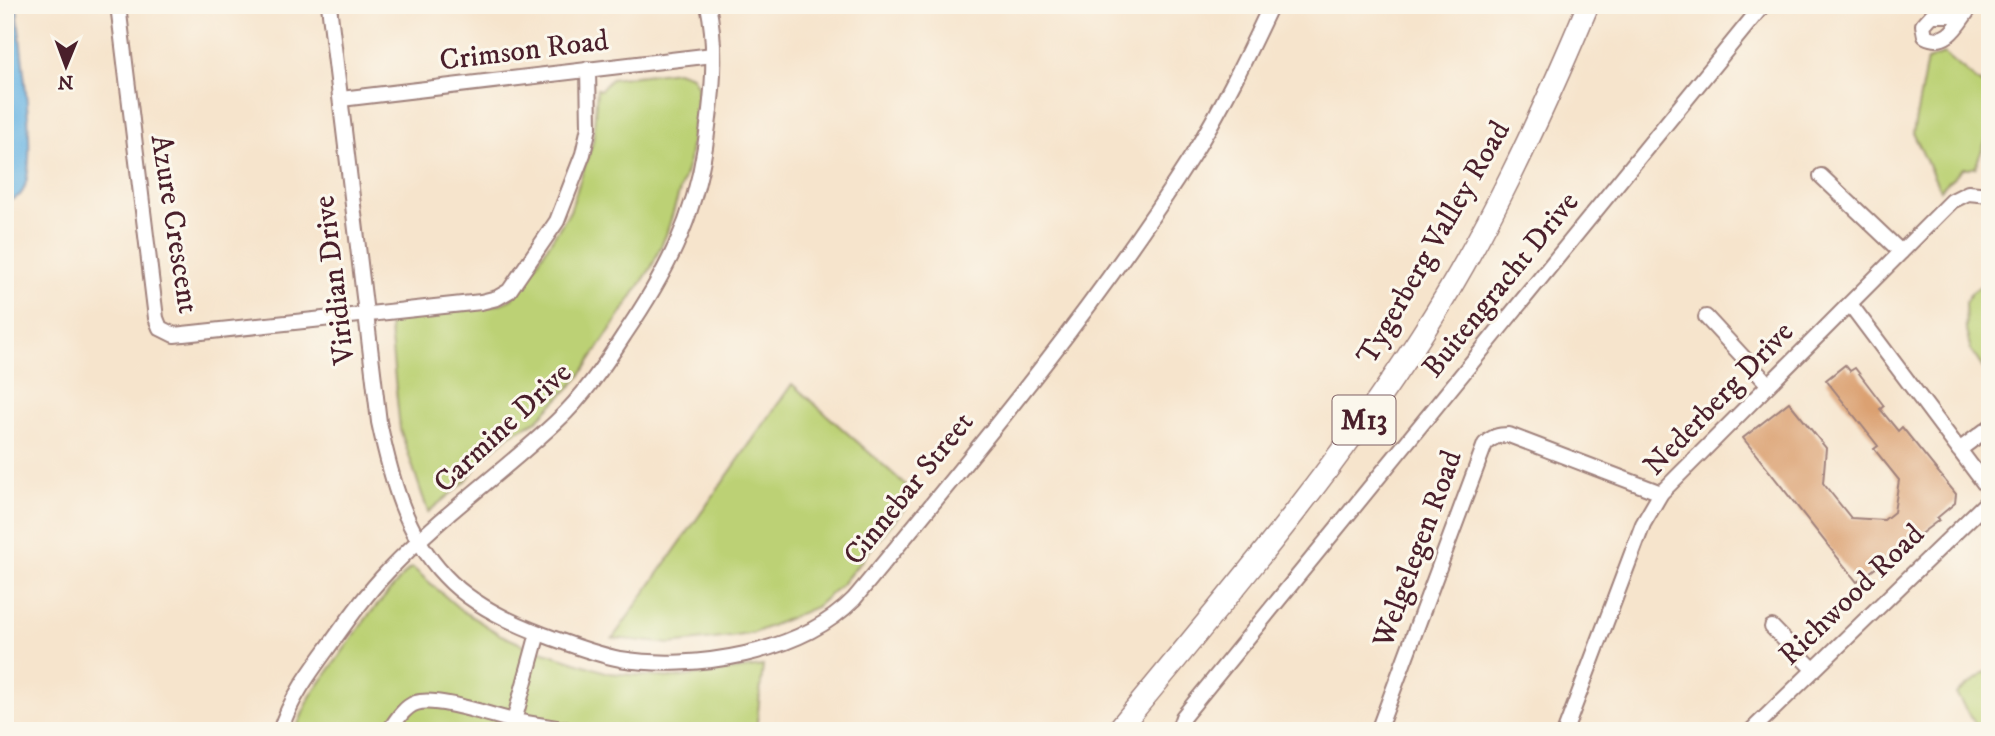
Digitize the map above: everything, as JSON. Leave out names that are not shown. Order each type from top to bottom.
[{"type":"main road","name":"Tygerberg Valley Road","points":[[1558,75],[1579,5]]},
{"type":"main road","name":"Tygerberg Valley Road","points":[[1117,731],[1279,534],[1334,462],[1422,334],[1485,226],[1547,103],[1588,5]]},
{"type":"street","name":"Azure Crescent","points":[[118,5],[156,318],[160,328],[179,336],[366,314]]},
{"type":"street","name":"Viridian Drive","points":[[329,5],[379,422],[390,472],[404,514],[420,542]]},
{"type":"street","name":"Carmine Drive","points":[[280,731],[297,692],[353,613],[390,569],[565,412],[589,386],[665,272],[701,174],[709,121],[713,55],[708,5]]},
{"type":"street","name":"Cinnebar Street","points":[[420,542],[430,559],[458,587],[502,618],[592,652],[619,659],[688,661],[729,657],[776,645],[824,624],[844,609],[1070,332],[1116,269],[1192,155],[1245,60],[1271,5]]},
{"type":"street","name":"Buitengracht Drive","points":[[1178,731],[1183,717],[1763,5]]},
{"type":"street","name":"Crimson Road","points":[[341,99],[713,55]]},
{"type":"street","points":[[366,314],[481,302],[497,298],[509,291],[557,221],[574,180],[589,127],[588,69]]},
{"type":"street","points":[[1821,176],[1901,252]]},
{"type":"street","name":"Nederberg Drive","points":[[1565,731],[1643,524],[1661,493],[1952,201],[1968,193],[1990,195]]},
{"type":"street","points":[[1850,304],[1990,491]]},
{"type":"street","points":[[1706,317],[1768,384]]},
{"type":"street","points":[[1959,450],[1990,427]]},
{"type":"street","name":"Welgelegen Road","points":[[1378,731],[1489,439],[1508,436],[1661,493]]},
{"type":"street","name":"Richwood Road","points":[[1751,731],[1990,499]]},
{"type":"street","points":[[1772,627],[1813,669]]},
{"type":"street","points":[[514,721],[538,632]]},
{"type":"street","points":[[389,731],[398,717],[415,703],[434,701],[514,721],[574,731]]},
{"type":"green space","points":[[1944,54],[1990,91],[1990,129],[1975,168],[1963,168],[1940,190],[1913,133],[1927,60]]},
{"type":"green space","points":[[677,71],[692,76],[698,87],[689,161],[666,235],[651,268],[578,379],[535,422],[511,434],[483,458],[465,482],[428,512],[400,429],[389,320],[497,305],[510,300],[519,291],[570,211],[593,141],[597,89],[601,90],[611,79]]},
{"type":"green space","points":[[1990,279],[1990,379],[1971,350],[1966,331],[1965,303],[1971,293]]},
{"type":"green space","points":[[792,384],[916,494],[843,583],[816,607],[754,633],[731,637],[670,644],[613,638]]},
{"type":"green space","points":[[413,568],[461,610],[501,635],[609,673],[674,678],[763,666],[756,731],[295,731],[310,697],[368,616],[409,569]]},
{"type":"green space","points":[[1990,669],[1990,731],[1980,731],[1956,694]]},
{"type":"water","points":[[5,5],[17,5],[27,105],[29,161],[26,182],[20,195],[5,202]]},
{"type":"building","points":[[1845,365],[1850,371],[1855,368],[1884,406],[1880,409],[1898,431],[1902,427],[1956,494],[1955,503],[1937,518],[1939,520],[1857,582],[1743,438],[1789,402],[1826,448],[1823,483],[1851,518],[1884,520],[1894,512],[1899,480],[1874,449],[1878,446],[1826,380]]}]
